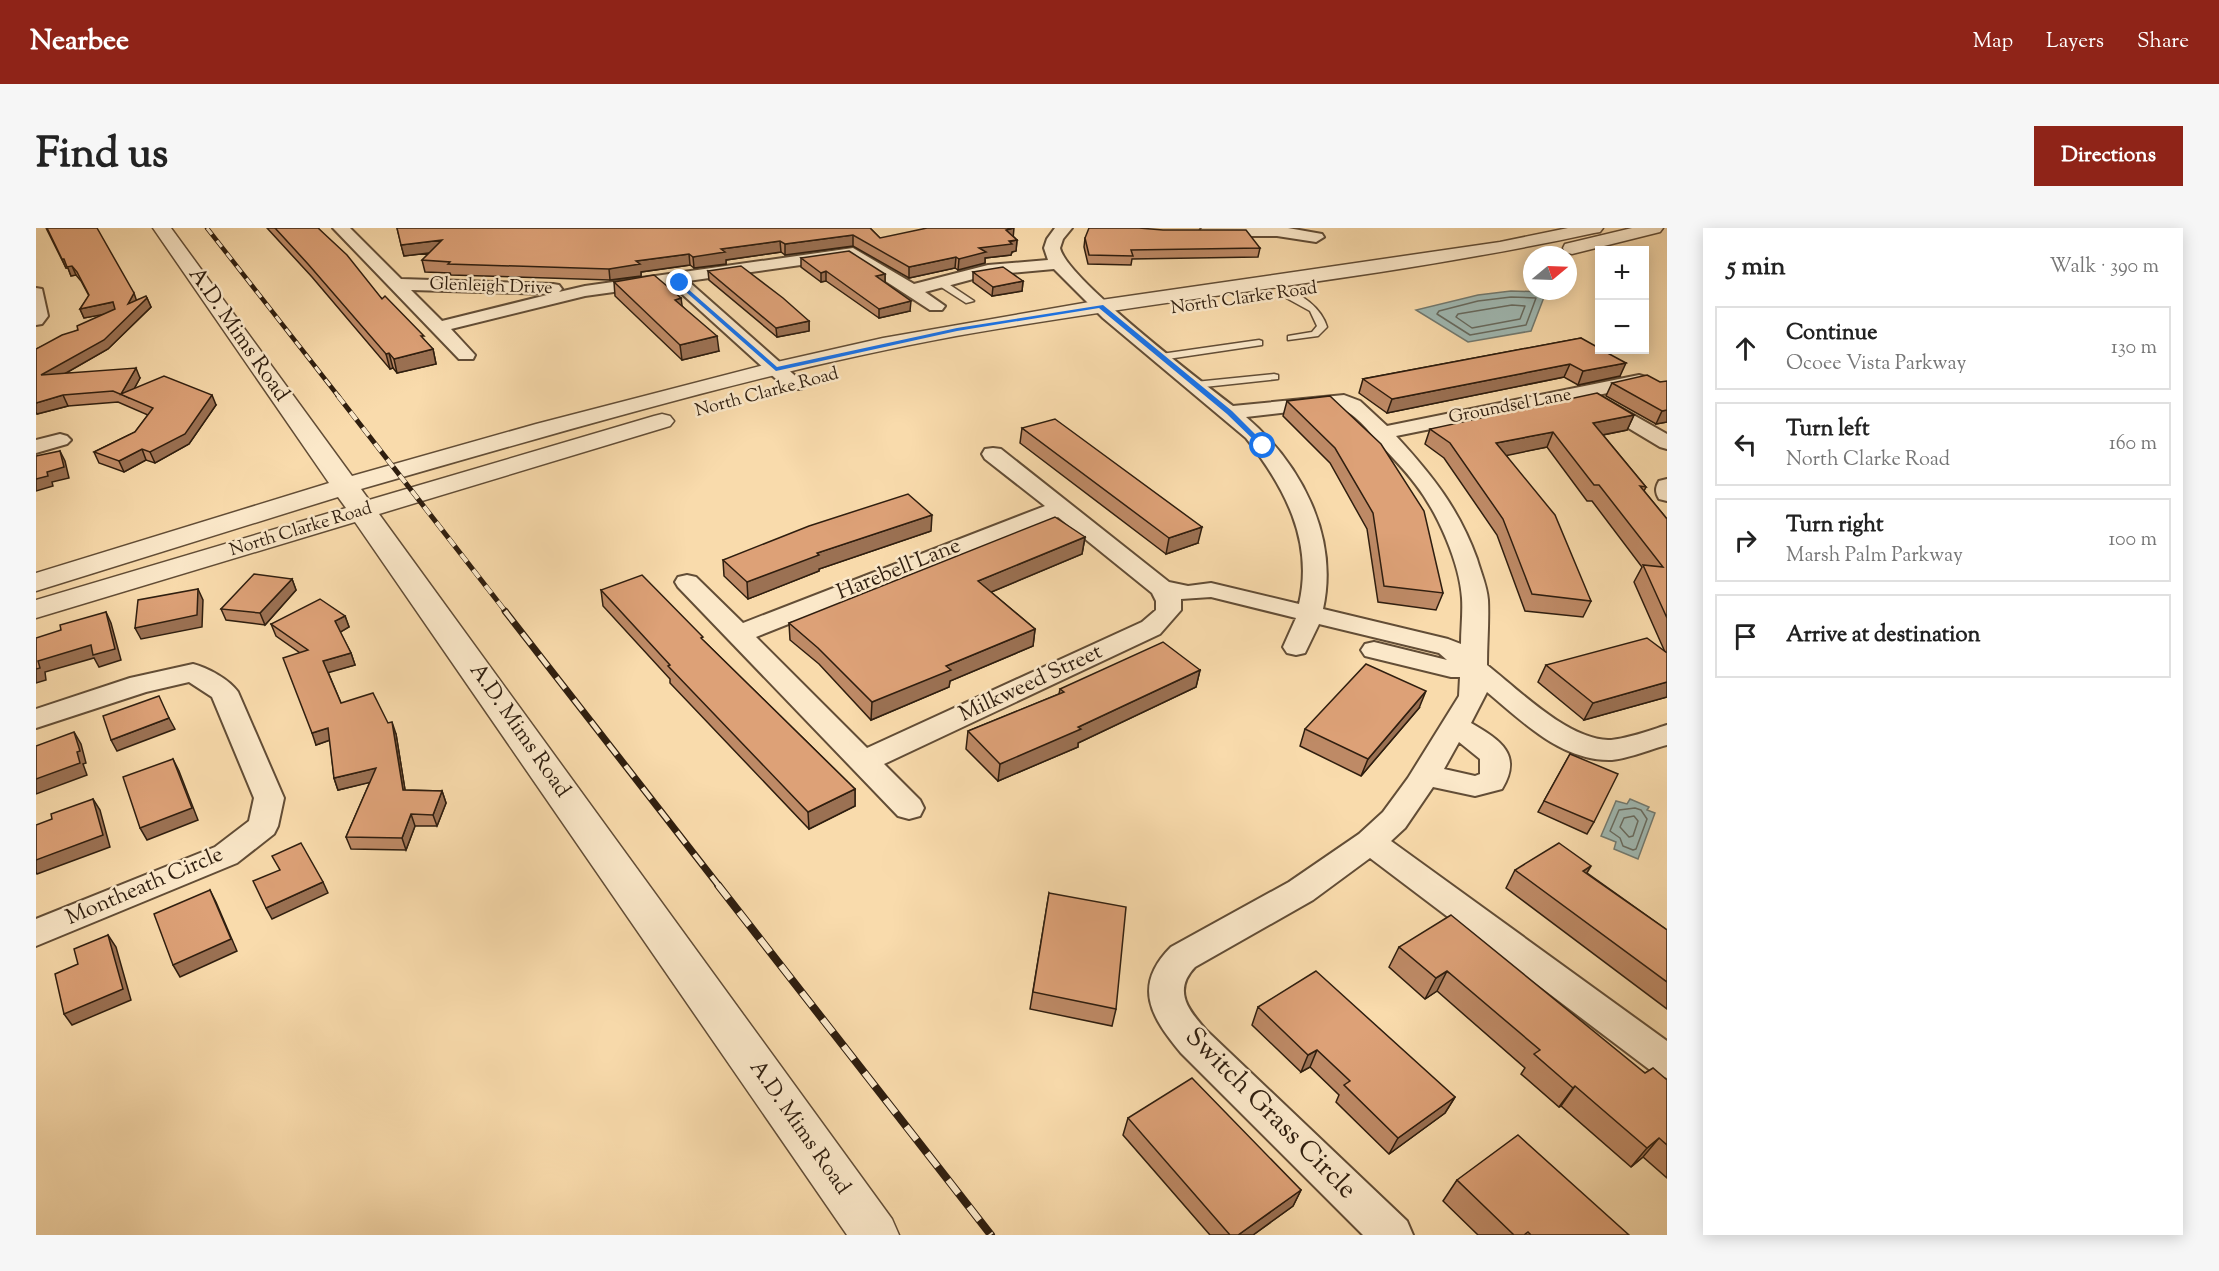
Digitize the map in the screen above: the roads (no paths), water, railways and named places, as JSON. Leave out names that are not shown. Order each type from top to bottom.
[{"type":"street","name":"A.D. Mims Road","points":[[162,228],[875,1235]]},
{"type":"street","name":"Glenleigh Drive","points":[[341,228],[466,355]]},
{"type":"street","points":[[367,228],[374,261]]},
{"type":"street","points":[[1064,228],[1054,238],[1051,250],[1057,264],[1108,312],[1253,434],[1274,458],[1300,501],[1312,538],[1317,569],[1314,600],[1304,631]]},
{"type":"street","points":[[1520,254],[1594,228]]},
{"type":"street","points":[[1520,254],[1570,249],[1654,228]]},
{"type":"street","points":[[1196,231],[1277,231],[1316,237]]},
{"type":"street","name":"Glenleigh Drive","points":[[439,327],[585,291],[853,253],[936,306]]},
{"type":"street","name":"North Clarke Road","points":[[36,582],[794,385],[1108,312],[1520,254]]},
{"type":"street","name":"North Clarke Road","points":[[36,609],[545,429],[776,369],[957,330],[1284,293],[1520,254]]},
{"type":"street","points":[[911,291],[988,270],[1057,264]]},
{"type":"street","points":[[674,278],[794,385]]},
{"type":"street","name":"Glenleigh Drive","points":[[396,284],[585,291]]},
{"type":"street","points":[[36,293],[39,316],[36,320]]},
{"type":"street","name":"Groundsel Lane","points":[[1382,433],[1639,381]]},
{"type":"street","points":[[1583,393],[1667,443]]},
{"type":"street","name":"Switch Grass Circle","points":[[1230,413],[1344,401],[1353,405],[1410,463],[1439,502],[1466,561],[1474,599],[1473,696],[1425,775],[1394,820],[1370,842],[1301,891],[1184,957],[1169,971],[1166,994],[1173,1018],[1194,1042],[1392,1235]]},
{"type":"street","points":[[36,447],[60,440]]},
{"type":"street","points":[[993,454],[1061,508],[1174,590],[1206,606],[1237,605],[1304,631],[1450,669],[1474,668],[1549,728],[1581,745],[1610,750],[1667,735]]},
{"type":"street","points":[[1667,486],[1667,494]]},
{"type":"street","name":"Harebell Lane","points":[[739,634],[1061,508]]},
{"type":"street","points":[[687,582],[909,808]]},
{"type":"street","name":"Milkweed Street","points":[[865,761],[1151,628],[1168,611],[1171,604],[1169,598],[1174,590]]},
{"type":"street","name":"Montheath Circle","points":[[36,719],[140,684],[193,673],[224,692],[270,798],[263,826],[226,855],[36,933]]},
{"type":"street","points":[[1425,775],[1474,786],[1491,782],[1497,773],[1498,763],[1495,756],[1475,739],[1454,726]]},
{"type":"street","points":[[1370,842],[1667,1062]]},
{"type":"lane","points":[[941,283],[969,301]]},
{"type":"lane","points":[[1284,293],[1318,312],[1321,319],[1322,327],[1315,334],[1291,338]]},
{"type":"lane","points":[[1161,357],[1259,343]]},
{"type":"lane","points":[[1195,385],[1274,376]]},
{"type":"water","points":[[1523,291],[1523,300],[1543,300],[1531,331],[1468,342],[1416,310],[1478,295]]},
{"type":"water","points":[[1630,799],[1649,807],[1647,810],[1655,813],[1638,859],[1614,849],[1616,842],[1601,836],[1616,801],[1627,804]]},
{"type":"railway","points":[[207,228],[339,397]]},
{"type":"railway","points":[[338,396],[506,612]]},
{"type":"railway","points":[[505,611],[719,886]]},
{"type":"railway","points":[[718,885],[991,1235]]}]
